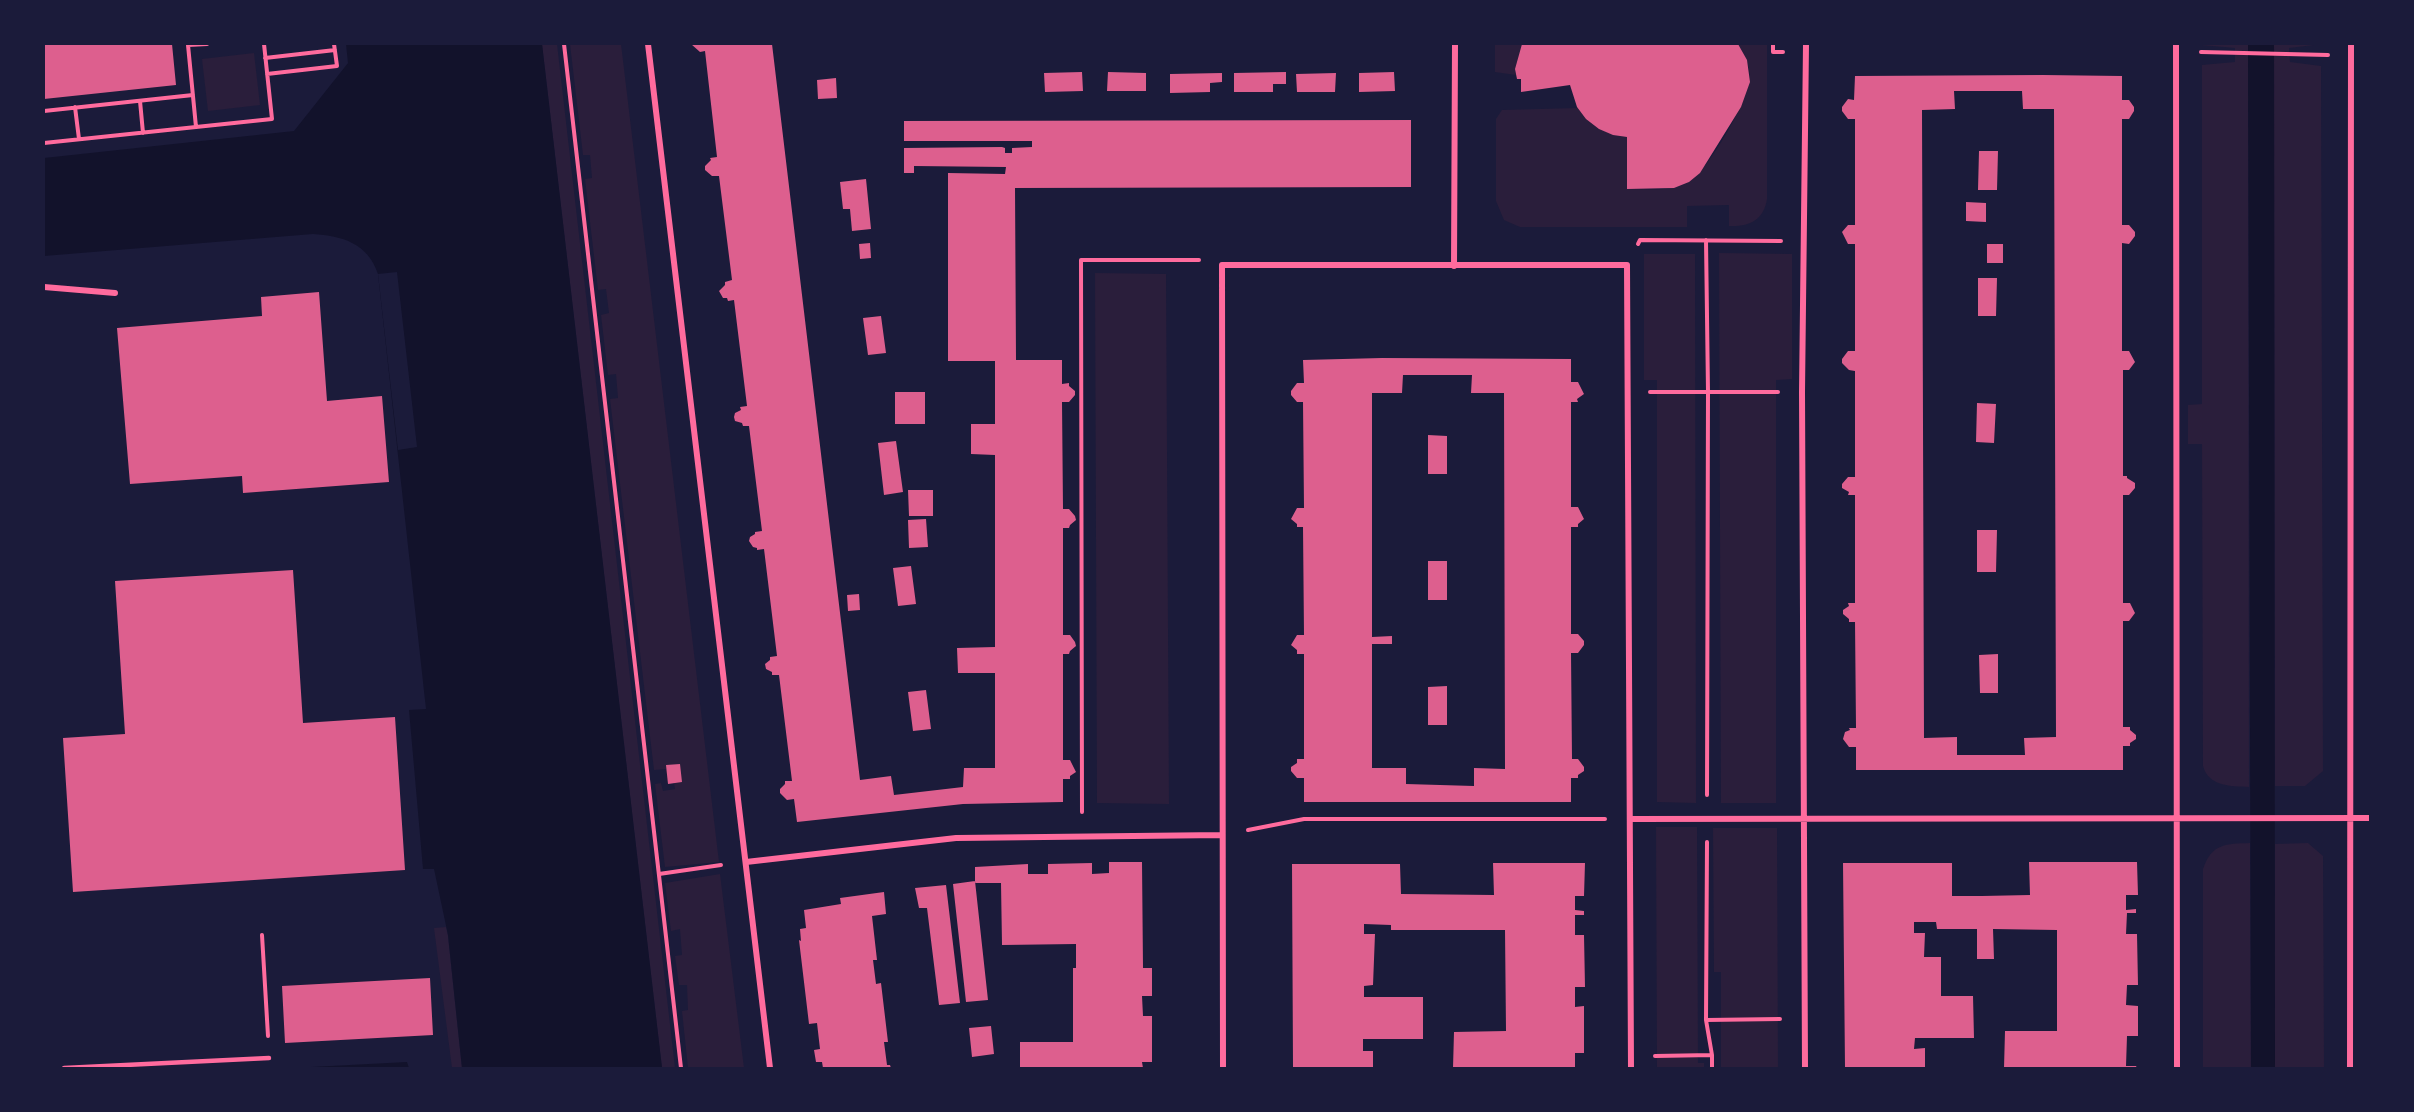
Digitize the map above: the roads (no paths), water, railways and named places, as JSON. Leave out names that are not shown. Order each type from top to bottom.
[{"type":"street","points":[[648,44],[770,1068]]},
{"type":"street","points":[[1454,266],[1455,44]]},
{"type":"street","points":[[1804,1068],[1802,392],[1806,44]]},
{"type":"street","points":[[2176,44],[2177,1068]]},
{"type":"street","points":[[2350,1068],[2351,44]]},
{"type":"street","points":[[1223,1068],[1222,265],[1627,265],[1631,1068]]},
{"type":"street","points":[[44,287],[115,293]]},
{"type":"street","points":[[1630,819],[2370,818]]},
{"type":"street","points":[[746,862],[940,839],[1222,835]]},
{"type":"lane","points":[[64,1068],[269,1058]]}]
